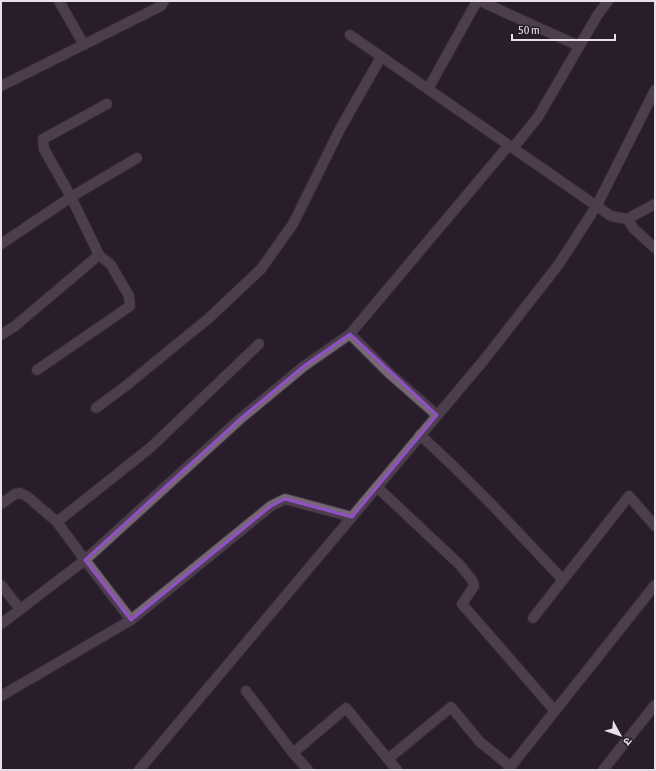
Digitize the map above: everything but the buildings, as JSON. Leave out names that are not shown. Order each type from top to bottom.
[{"type":"street","points":[[59,1],[84,45]]},
{"type":"street","points":[[1,86],[161,6],[164,1]]},
{"type":"street","points":[[428,89],[479,1],[579,46]]},
{"type":"street","points":[[514,148],[538,117],[597,16],[608,1]]},
{"type":"street","points":[[350,35],[611,216],[627,219],[655,204]]},
{"type":"street","points":[[96,408],[127,386],[209,318],[261,269],[292,224],[340,129],[381,57]]},
{"type":"street","points":[[139,770],[484,360],[559,264],[597,205],[655,90]]},
{"type":"street","points":[[37,370],[130,306],[129,296],[111,265],[99,255],[71,197],[44,149],[43,139],[106,104]]},
{"type":"street","points":[[1,624],[85,560],[240,419],[304,366],[350,334],[508,146],[514,148]]},
{"type":"street","points":[[1,244],[71,197],[137,158]]},
{"type":"street","points":[[627,219],[634,229],[655,248]]},
{"type":"street","points":[[1,335],[15,326],[99,255]]},
{"type":"street","points":[[350,334],[388,372],[437,415]]},
{"type":"street","points":[[57,522],[150,448],[259,344]]},
{"type":"street","points":[[420,436],[486,498],[563,580]]},
{"type":"street","points":[[377,487],[460,565],[472,580],[474,586],[462,604],[555,711]]},
{"type":"street","points":[[1,504],[15,494],[20,493],[28,497],[57,522],[131,620]]},
{"type":"street","points":[[533,618],[629,496],[655,526]]},
{"type":"street","points":[[1,696],[131,620],[271,506],[285,500],[352,517]]},
{"type":"street","points":[[1,584],[20,609]]},
{"type":"street","points":[[388,759],[451,707],[480,742],[509,769],[655,585]]},
{"type":"street","points":[[246,691],[293,753],[308,770]]},
{"type":"street","points":[[602,770],[655,705]]},
{"type":"street","points":[[293,753],[346,708],[397,770]]},
{"type":"highlighted area","points":[[350,334],[437,415],[352,517],[285,499],[271,506],[131,620],[85,560],[240,419],[304,366]]}]
